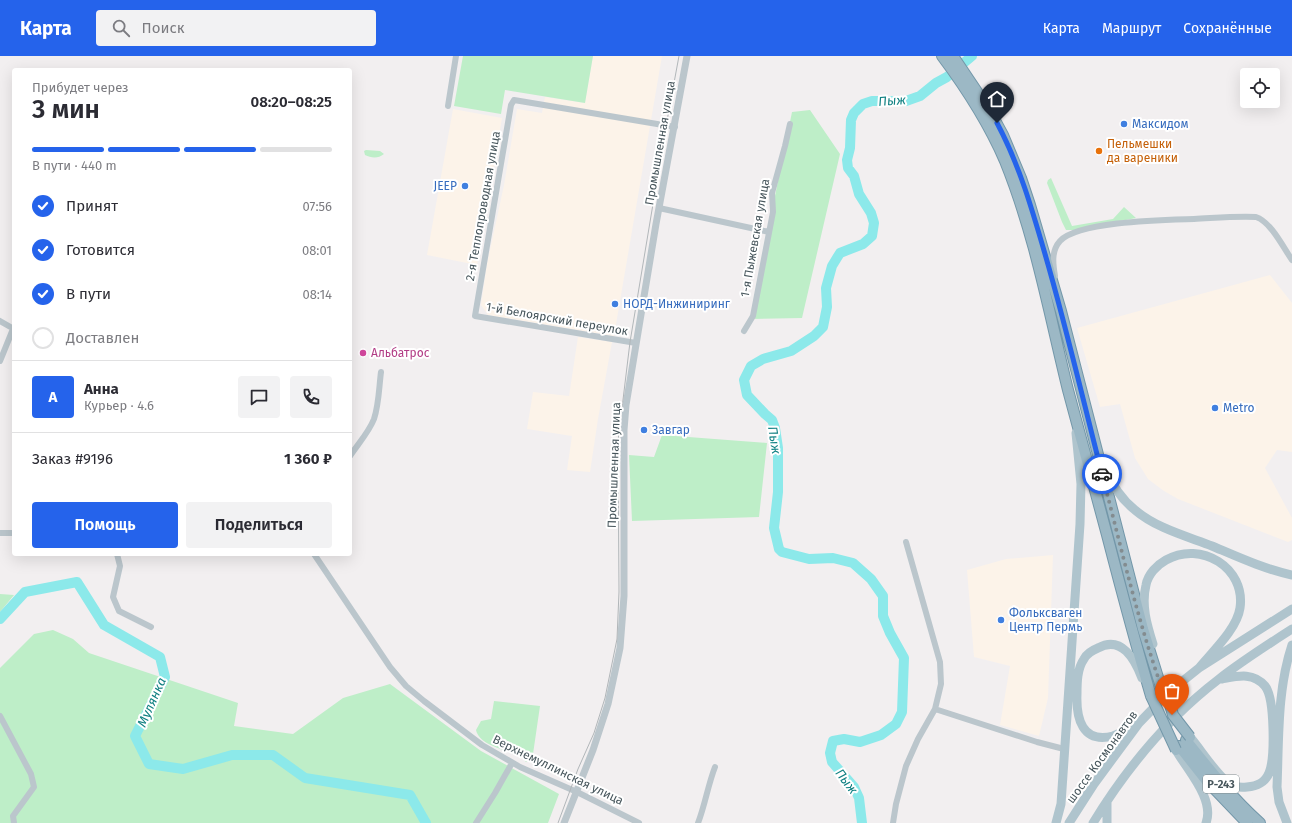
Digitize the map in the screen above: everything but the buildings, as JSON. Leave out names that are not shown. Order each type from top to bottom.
[{"type":"highway","points":[[946,57],[990,111],[1013,156],[1035,220],[1061,311],[1143,630],[1163,685]]},
{"type":"highway","points":[[969,86],[1004,160],[1027,223],[1068,389],[1150,697],[1164,722],[1183,743]]},
{"type":"highway","name":"Р-243","points":[[1163,685],[1172,715],[1183,743],[1205,780],[1247,823]]},
{"type":"highway","name":"Р-243","points":[[1183,743],[1238,803],[1260,823]]},
{"type":"main road","points":[[1056,823],[1061,804],[1080,524],[1081,484],[1077,438],[1068,389]]},
{"type":"main road","points":[[1088,420],[1110,480],[1118,492],[1135,511],[1157,524],[1176,532],[1267,568],[1292,575]]},
{"type":"main road","points":[[1163,685],[1145,617],[1144,601],[1146,583],[1151,573],[1159,564],[1172,556],[1185,552],[1198,553],[1212,557],[1230,573],[1240,596],[1240,609],[1236,621],[1199,668]]},
{"type":"main road","name":"шоссе Космонавтов","points":[[1069,823],[1094,784],[1139,723],[1169,692],[1199,668],[1292,609]]},
{"type":"main road","points":[[1093,823],[1107,800],[1145,749],[1187,707],[1219,679],[1292,629]]},
{"type":"main road","points":[[1139,723],[1114,736],[1104,737],[1097,737],[1089,733],[1082,726],[1078,718],[1077,704],[1078,678],[1084,658],[1102,646],[1112,645],[1122,647],[1131,656],[1137,666],[1150,697]]},
{"type":"main road","points":[[1287,823],[1279,802],[1277,787],[1282,684],[1286,661],[1292,645]]},
{"type":"main road","points":[[1183,743],[1228,782],[1236,786],[1244,788],[1254,786],[1263,782],[1269,774],[1272,762],[1273,734],[1271,706],[1265,687],[1255,678],[1248,676],[1219,679]]},
{"type":"main road","points":[[1183,743],[1201,791],[1206,800],[1208,808],[1208,818],[1206,823]]},
{"type":"main road","points":[[1106,823],[1107,800]]},
{"type":"street","points":[[448,106],[456,56]]},
{"type":"street","name":"Промышленная улица","points":[[564,823],[593,750],[608,704],[620,648],[624,596],[624,430],[626,405],[659,208],[687,56]]},
{"type":"street","name":"2-я Теплопроводная улица","points":[[475,316],[511,105],[514,100],[675,127]]},
{"type":"street","name":"1-я Пыжевская улица","points":[[744,331],[752,316],[773,212],[772,192],[786,146],[790,124]]},
{"type":"street","points":[[659,208],[769,232]]},
{"type":"street","points":[[1061,311],[1053,264],[1054,254],[1060,242],[1067,235],[1080,230],[1142,221],[1248,216],[1260,218],[1268,225],[1292,260]]},
{"type":"street","name":"1-й Белоярский переулок","points":[[475,316],[636,343]]},
{"type":"street","points":[[0,321],[12,328]]},
{"type":"street","points":[[0,361],[12,334]]},
{"type":"street","points":[[352,453],[364,436],[376,413],[381,372]]},
{"type":"street","points":[[0,533],[12,533]]},
{"type":"street","points":[[894,823],[896,804],[906,766],[918,739],[935,709],[942,684],[940,662],[906,542]]},
{"type":"street","points":[[118,556],[120,566],[113,597],[119,611],[151,627]]},
{"type":"street","name":"Верхнемуллинская улица","points":[[315,556],[390,667],[406,686],[424,701],[482,745],[512,763],[577,792],[639,823]]},
{"type":"street","points":[[935,709],[1037,742],[1064,749]]},
{"type":"street","points":[[0,716],[31,774],[34,787],[13,816],[14,823]]},
{"type":"street","points":[[476,823],[512,763]]},
{"type":"street","points":[[698,823],[715,767]]},
{"type":"shaded area","points":[[593,56],[662,56],[614,336],[488,315],[481,305],[487,264],[504,185],[517,109],[542,113],[545,97],[585,103]]},
{"type":"shaded area","name":"JEEP","points":[[453,109],[502,118],[477,265],[427,255]]},
{"type":"shaded area","points":[[1270,275],[1292,303],[1292,452],[1277,450],[1265,468],[1292,518],[1292,540],[1288,542],[1178,499],[1148,479],[1135,458],[1120,404],[1100,407],[1077,328]]},
{"type":"shaded area","points":[[578,337],[612,342],[590,472],[567,470],[572,436],[527,429],[533,392],[569,396]]},
{"type":"shaded area","points":[[1053,555],[1048,698],[1039,736],[1000,725],[1010,666],[974,657],[967,570],[1006,559]]},
{"type":"green space","points":[[463,56],[593,56],[585,103],[505,90],[501,114],[454,106]]},
{"type":"green space","points":[[810,110],[840,154],[802,318],[750,319],[792,112]]},
{"type":"green space","points":[[364,151],[380,151],[384,154],[374,158],[365,155]]},
{"type":"green space","points":[[1051,178],[1072,226],[1113,219],[1124,207],[1136,218],[1074,230],[1066,230],[1047,183]]},
{"type":"green space","points":[[662,435],[767,443],[759,517],[632,521],[629,455],[654,457]]},
{"type":"green space","points":[[0,594],[14,595],[0,612]]},
{"type":"green space","points":[[53,630],[73,639],[89,653],[238,703],[234,726],[293,734],[343,698],[390,684],[481,751],[559,794],[548,823],[0,823],[0,668],[34,634]]},
{"type":"green space","points":[[494,701],[540,706],[533,754],[526,762],[522,758],[491,745],[479,736],[476,730],[481,721],[491,719]]},
{"type":"waterway","name":"Пыж","points":[[862,823],[859,798],[854,787],[832,762],[830,753],[833,741],[844,739],[860,742],[881,735],[896,724],[902,712],[904,658],[890,633],[883,616],[883,596],[871,579],[853,563],[833,558],[809,559],[782,552],[779,549],[774,528],[778,492],[778,448],[775,428],[772,420],[747,395],[744,380],[751,366],[763,359],[791,351],[814,336],[823,327],[827,307],[826,288],[832,266],[840,253],[863,244],[872,236],[874,223],[871,213],[859,194],[854,176],[848,168],[847,160],[850,148],[851,120],[854,113],[863,104],[872,101],[906,101],[920,96],[936,83],[947,77],[972,56]]},
{"type":"waterway","name":"Мулянка","points":[[0,619],[25,592],[77,582],[104,625],[160,657],[165,677],[135,736],[149,764],[183,769],[232,755],[273,755],[305,778],[410,795],[426,823]]},
{"type":"tram line","points":[[558,823],[578,769],[594,733],[605,698],[617,639],[619,592],[618,441],[630,342],[679,56]]},
{"type":"way so far","points":[[1102,474],[1143,630],[1161,687],[1172,715]]},
{"type":"place","name":"Максидом","points":[[1124,124]]},
{"type":"place","name":"Пельмешки да вареники","points":[[1099,151]]},
{"type":"place","name":"JEEP","points":[[465,186]]},
{"type":"place","name":"НОРД-Инжиниринг","points":[[615,304]]},
{"type":"place","name":"Альбатрос","points":[[363,353]]},
{"type":"place","name":"Metro","points":[[1215,408]]},
{"type":"place","name":"Завгар","points":[[644,430]]},
{"type":"place","name":"Фольксваген Центр Пермь","points":[[1001,620]]},
{"type":"route","points":[[997,123],[1013,156],[1035,220],[1061,311],[1102,474]]}]
